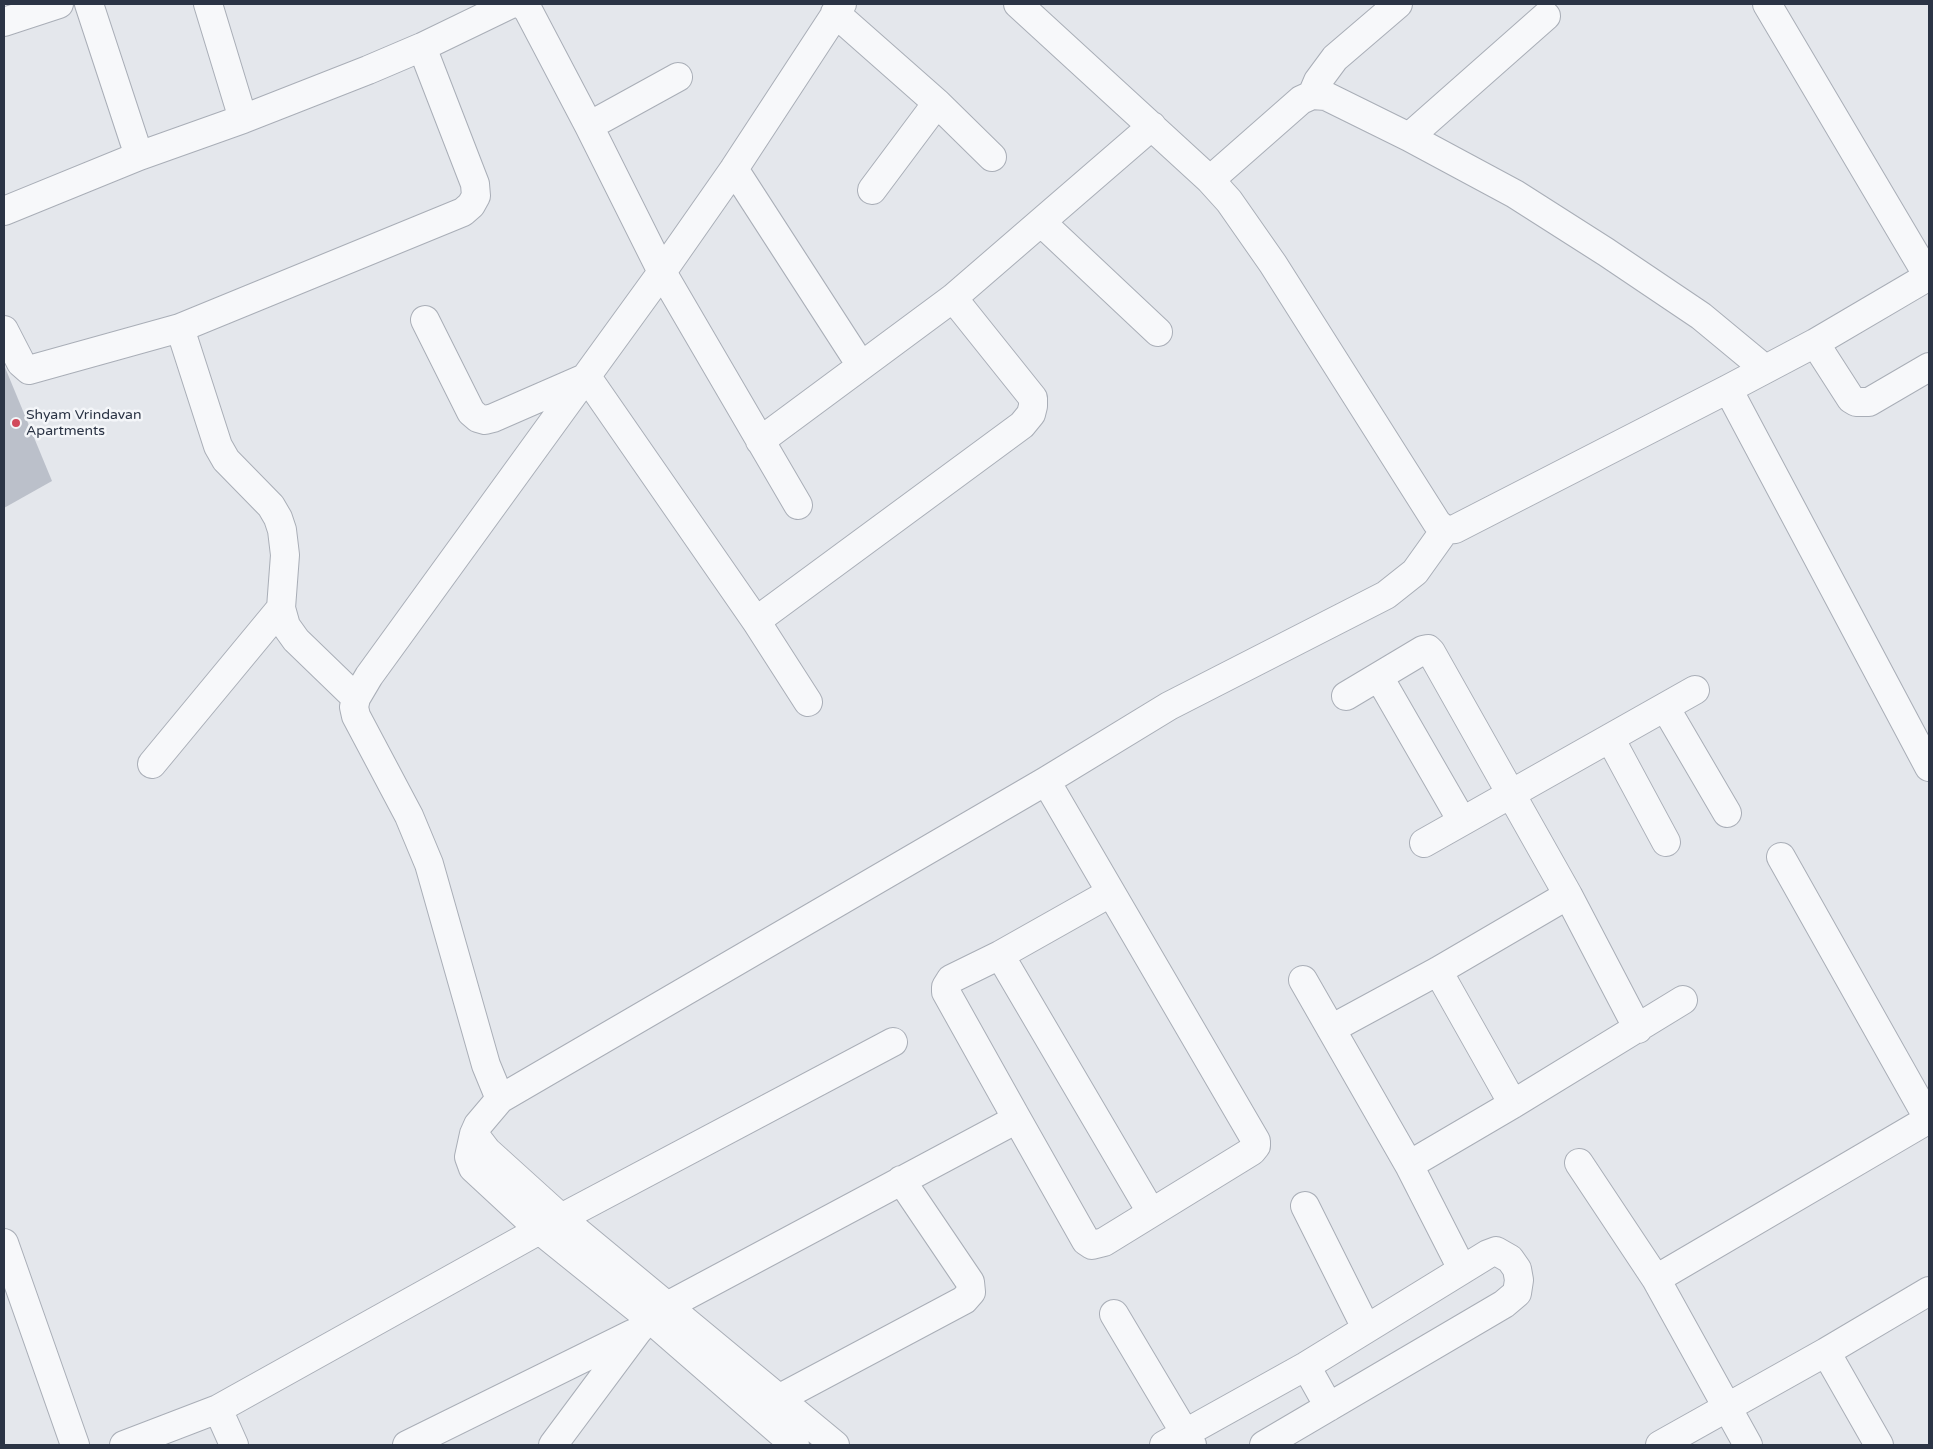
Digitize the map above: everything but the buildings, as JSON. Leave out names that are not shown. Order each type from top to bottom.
[{"type":"street","points":[[4,22],[59,4]]},
{"type":"street","points":[[89,4],[139,156]]},
{"type":"street","points":[[208,4],[243,119]]},
{"type":"street","points":[[4,212],[139,156],[243,119],[422,47],[511,4]]},
{"type":"street","points":[[522,4],[528,10],[589,126],[662,272],[798,505]]},
{"type":"street","points":[[1018,4],[1210,180],[1229,201],[1273,264],[1437,524],[1445,530],[1455,529],[1728,389],[1815,343],[1929,276],[1767,4]]},
{"type":"street","points":[[1312,95],[1318,81],[1335,58],[1398,4]]},
{"type":"street","points":[[500,1099],[486,1065],[429,864],[409,816],[356,716],[354,707],[356,698],[368,676],[662,272],[734,169],[839,9],[992,157]]},
{"type":"street","points":[[1409,137],[1546,16]]},
{"type":"street","points":[[4,330],[21,363],[29,370],[180,328],[463,212],[471,205],[476,196],[475,184],[422,47]]},
{"type":"street","points":[[589,126],[678,77]]},
{"type":"street","points":[[1210,180],[1301,100],[1312,95],[1326,96],[1409,137],[1515,194],[1701,316],[1765,368]]},
{"type":"street","points":[[872,190],[937,103]]},
{"type":"street","points":[[760,441],[860,364],[953,298],[1152,126]]},
{"type":"street","points":[[734,169],[860,364]]},
{"type":"street","points":[[1041,222],[1158,332]]},
{"type":"street","points":[[756,621],[1022,425],[1030,414],[1034,406],[1032,398],[953,298]]},
{"type":"street","points":[[424,320],[471,412],[478,418],[485,420],[492,418],[586,377]]},
{"type":"street","points":[[180,328],[218,446],[226,460],[271,506],[278,518],[282,530],[285,555],[281,608],[286,626],[296,640],[356,698]]},
{"type":"street","points":[[1815,343],[1851,399],[1856,402],[1869,402],[1929,367]]},
{"type":"street","points":[[586,377],[756,621],[808,702]]},
{"type":"street","points":[[1728,389],[1929,767]]},
{"type":"street","points":[[795,1445],[651,1319],[551,1224],[474,1134],[478,1125],[500,1099],[1046,781],[1169,706],[1386,595],[1415,572],[1445,530]]},
{"type":"street","points":[[152,764],[281,608]]},
{"type":"street","points":[[1346,696],[1424,650],[1431,652],[1568,895],[1638,1029]]},
{"type":"street","points":[[1379,677],[1462,821]]},
{"type":"street","points":[[1424,842],[1695,690]]},
{"type":"street","points":[[1665,707],[1727,814]]},
{"type":"street","points":[[1610,738],[1666,842]]},
{"type":"street","points":[[1046,781],[1110,894],[1256,1141],[1256,1146],[1252,1151],[1104,1242],[1092,1245],[1086,1241],[946,992],[947,983],[951,979],[1000,955],[1110,894]]},
{"type":"street","points":[[1656,1279],[1929,1120],[1781,857]]},
{"type":"street","points":[[1331,1029],[1438,971],[1568,895]]},
{"type":"street","points":[[1000,955],[1151,1212]]},
{"type":"street","points":[[1438,971],[1513,1104]]},
{"type":"street","points":[[1303,980],[1409,1165],[1462,1269]]},
{"type":"street","points":[[1409,1165],[1638,1029],[1683,1000]]},
{"type":"street","points":[[124,1445],[218,1409],[551,1224],[893,1042]]},
{"type":"street","points":[[407,1445],[651,1319],[901,1180],[1017,1119]]},
{"type":"street","points":[[1579,1163],[1656,1279],[1748,1445]]},
{"type":"street","points":[[780,1398],[964,1300],[971,1292],[970,1282],[901,1180]]},
{"type":"street","points":[[1305,1206],[1366,1328]]},
{"type":"street","points":[[4,1243],[75,1445]]},
{"type":"street","points":[[1114,1314],[1180,1441],[1488,1254],[1496,1252],[1510,1259],[1517,1269],[1519,1280],[1517,1293],[1504,1304],[1264,1445]]},
{"type":"street","points":[[1660,1445],[1826,1352],[1926,1302]]},
{"type":"street","points":[[651,1319],[780,1398],[835,1445]]},
{"type":"street","points":[[561,1442],[651,1319]]},
{"type":"street","points":[[1826,1352],[1879,1445]]},
{"type":"street","points":[[1306,1366],[1329,1407]]},
{"type":"street","points":[[218,1409],[234,1445]]},
{"type":"place","name":"Shyam Vrindavan Apartments","points":[[16,423]]}]
